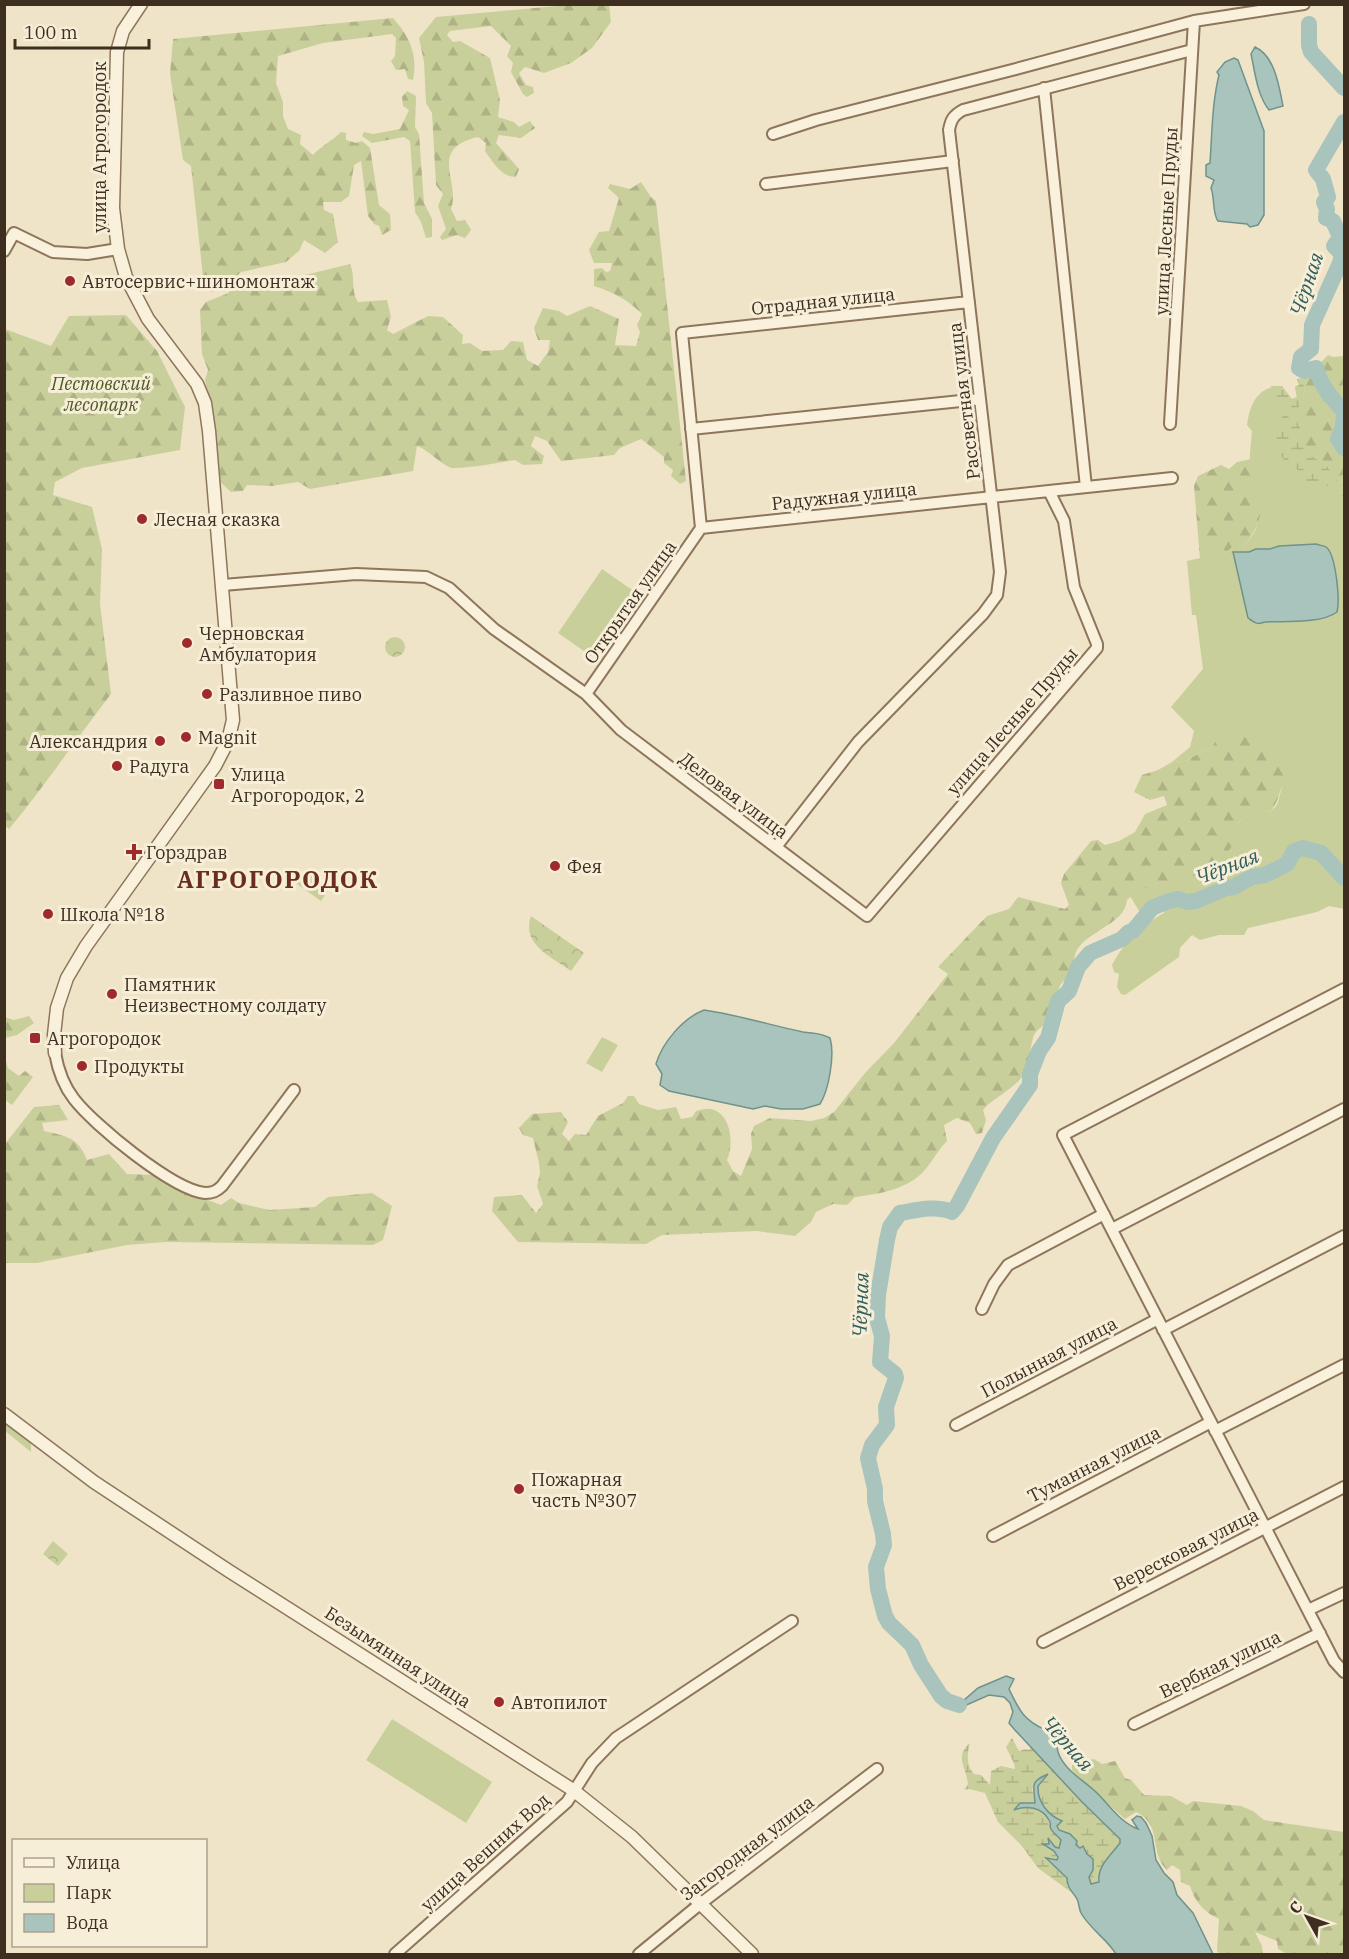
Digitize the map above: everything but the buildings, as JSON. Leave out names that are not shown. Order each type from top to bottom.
[{"type":"street","name":"улица Агрогородок","points":[[141,4],[123,32],[116,65],[113,208],[118,249],[135,298],[162,339],[197,384],[205,403],[223,585],[233,720],[228,741],[215,766],[86,946],[67,978],[57,1008],[55,1053],[63,1082],[73,1098],[95,1122],[167,1176],[199,1192],[216,1191],[222,1186],[294,1090]]},
{"type":"street","points":[[773,134],[816,120],[1194,21],[1304,4]]},
{"type":"street","name":"улица Лесные Пруды","points":[[1170,424],[1194,21]]},
{"type":"street","name":"Рассветная улица","points":[[776,847],[858,742],[991,605],[997,595],[1000,572],[949,129],[950,121],[954,115],[963,110],[1192,50]]},
{"type":"street","points":[[1044,88],[1086,487]]},
{"type":"street","points":[[766,184],[953,161]]},
{"type":"street","points":[[4,251],[14,233],[53,252],[87,254],[118,249]]},
{"type":"street","name":"Отрадная улица","points":[[691,429],[682,333],[969,302]]},
{"type":"street","points":[[701,528],[691,429],[980,399]]},
{"type":"street","points":[[1049,491],[1172,478]]},
{"type":"street","name":"улица Лесные Пруды","points":[[867,916],[1097,648],[1074,587],[1064,521],[1049,491]]},
{"type":"street","name":"Радужная улица","points":[[701,528],[1049,491]]},
{"type":"street","name":"Открытая улица","points":[[586,694],[701,528]]},
{"type":"street","name":"Деловая улица","points":[[223,585],[356,573],[426,577],[449,588],[494,630],[586,694],[621,730],[867,916]]},
{"type":"street","points":[[1344,989],[1063,1135],[1334,1661],[1344,1672]]},
{"type":"street","points":[[1112,1229],[1344,1109]]},
{"type":"street","points":[[982,1309],[994,1284],[1008,1265],[1104,1214]]},
{"type":"street","points":[[1163,1330],[1344,1236]]},
{"type":"street","name":"Полынная улица","points":[[957,1425],[1158,1318]]},
{"type":"street","name":"Туманная улица","points":[[993,1536],[1344,1365]]},
{"type":"street","name":"Безымянная улица","points":[[4,1414],[94,1482],[573,1790],[632,1838],[752,1954]]},
{"type":"street","name":"Вересковая улица","points":[[1043,1642],[1344,1487]]},
{"type":"street","points":[[1308,1610],[1344,1593]]},
{"type":"street","name":"улица Вешних Вод","points":[[395,1954],[567,1802],[592,1763],[616,1738],[792,1621]]},
{"type":"street","name":"Вербная улица","points":[[1134,1724],[1320,1633]]},
{"type":"street","name":"Загородная улица","points":[[639,1954],[700,1904],[877,1769]]},
{"type":"green space","points":[[578,4],[609,5],[611,22],[592,48],[571,63],[544,73],[525,67],[519,73],[526,85],[533,87],[534,93],[527,97],[511,72],[513,63],[507,56],[511,46],[491,26],[450,31],[447,35],[453,42],[460,41],[490,58],[500,100],[498,117],[514,122],[519,127],[530,121],[535,128],[521,138],[499,135],[496,143],[519,169],[516,177],[506,175],[498,168],[485,151],[486,143],[478,137],[463,142],[454,149],[449,167],[453,198],[451,209],[457,221],[465,220],[471,230],[465,238],[457,235],[442,240],[440,237],[446,229],[438,206],[443,194],[436,185],[432,113],[426,103],[424,62],[419,38],[436,17]]},
{"type":"green space","points":[[393,18],[404,32],[411,47],[414,62],[413,80],[408,79],[405,69],[396,70],[391,61],[395,56],[396,38],[392,34],[323,43],[278,56],[276,83],[283,102],[283,116],[288,129],[301,135],[300,144],[313,155],[341,132],[346,133],[346,140],[356,143],[362,141],[370,148],[379,205],[390,214],[391,230],[382,235],[379,226],[374,224],[368,216],[361,161],[354,165],[349,196],[341,202],[323,202],[324,210],[333,214],[338,242],[325,253],[304,240],[299,251],[286,262],[241,272],[225,287],[212,292],[204,286],[191,166],[183,160],[170,74],[173,39]]},
{"type":"green space","points":[[407,91],[416,96],[415,127],[419,134],[424,203],[432,219],[432,237],[426,238],[415,212],[410,141],[404,137],[372,143],[362,136],[364,132],[373,134],[400,129],[409,110],[403,106],[402,97]]},
{"type":"green space","points":[[641,182],[656,201],[686,481],[680,484],[671,476],[673,470],[664,463],[664,457],[641,439],[620,448],[614,455],[561,461],[547,441],[535,436],[531,446],[544,456],[542,464],[523,465],[515,460],[454,468],[445,465],[417,446],[413,471],[310,489],[298,482],[272,486],[247,485],[243,491],[231,492],[219,481],[212,413],[205,380],[208,370],[202,354],[200,310],[206,302],[238,286],[259,279],[268,284],[350,264],[354,293],[358,302],[387,300],[391,317],[387,330],[393,334],[428,316],[443,317],[463,335],[462,344],[470,343],[482,351],[503,350],[511,341],[523,342],[527,360],[538,366],[548,352],[550,340],[538,340],[534,328],[543,308],[559,311],[567,316],[590,306],[619,319],[615,345],[636,346],[640,332],[637,325],[642,314],[620,297],[594,286],[594,269],[602,268],[606,272],[610,271],[612,263],[594,263],[589,250],[599,232],[609,231],[619,198],[608,188],[610,184],[630,189]]},
{"type":"green space","name":"Пестовский лесопарк","points":[[126,315],[157,351],[185,407],[180,450],[82,468],[55,482],[53,495],[92,507],[102,549],[100,604],[111,694],[9,829],[4,825],[5,329],[51,346],[69,316]]},
{"type":"green space","points":[[1328,355],[1344,356],[1344,482],[1338,481],[1326,465],[1308,454],[1303,447],[1305,437],[1296,420],[1303,401],[1306,378]]},
{"type":"green space","points":[[1306,378],[1303,401],[1299,407],[1308,454],[1326,465],[1338,481],[1344,482],[1344,909],[1329,906],[1317,912],[1248,928],[1244,935],[1219,935],[1200,940],[1192,935],[1180,948],[1179,957],[1125,995],[1121,994],[1117,987],[1119,974],[1114,972],[1112,965],[1134,935],[1164,913],[1166,902],[1162,897],[1143,911],[1139,911],[1130,896],[1145,887],[1184,877],[1236,829],[1240,821],[1257,809],[1270,812],[1277,805],[1283,784],[1213,746],[1185,761],[1172,762],[1190,747],[1194,731],[1171,707],[1203,669],[1196,615],[1192,615],[1187,561],[1227,552],[1233,546],[1243,546],[1251,537],[1256,528],[1258,509],[1250,468],[1252,431],[1247,425],[1250,410],[1261,393],[1274,387],[1282,386],[1291,399],[1297,398],[1295,387],[1299,385],[1297,379]]},
{"type":"green space","points":[[1306,378],[1303,401],[1296,420],[1305,437],[1303,447],[1308,454],[1326,465],[1338,481],[1344,482],[1344,497],[1330,487],[1315,481],[1310,487],[1299,485],[1297,483],[1303,475],[1292,464],[1288,467],[1282,457],[1277,456],[1278,448],[1273,443],[1276,436],[1274,430],[1278,427],[1277,421],[1288,412],[1271,386],[1282,386],[1292,399],[1297,397],[1295,387],[1299,385],[1297,379]]},
{"type":"green space","points":[[1251,459],[1250,469],[1258,470],[1259,482],[1254,487],[1261,510],[1255,530],[1243,546],[1233,546],[1227,552],[1200,559],[1194,486],[1198,476],[1221,465],[1229,469],[1237,462]]},
{"type":"green space","points":[[602,569],[635,592],[591,656],[558,633]]},
{"type":"green space","points":[[395,637],[402,640],[405,647],[402,654],[395,657],[388,654],[385,647],[388,640]]},
{"type":"green space","points":[[1228,732],[1252,739],[1268,747],[1285,766],[1287,780],[1274,808],[1270,812],[1257,810],[1240,821],[1236,829],[1241,836],[1213,867],[1188,878],[1145,888],[1136,893],[1127,900],[1120,915],[1083,943],[1077,950],[1071,973],[1058,990],[1049,1017],[1034,1035],[1024,1074],[1020,1080],[983,1110],[986,1120],[982,1133],[976,1134],[970,1123],[957,1118],[944,1125],[947,1141],[924,1171],[909,1183],[883,1192],[855,1197],[847,1205],[833,1204],[816,1212],[811,1222],[795,1236],[757,1231],[662,1235],[646,1244],[518,1242],[492,1211],[494,1197],[522,1195],[536,1213],[543,1204],[537,1186],[540,1173],[533,1138],[523,1135],[519,1128],[532,1114],[561,1112],[568,1122],[562,1134],[569,1141],[575,1134],[586,1135],[598,1116],[623,1103],[628,1096],[634,1096],[639,1104],[658,1110],[676,1107],[681,1119],[692,1117],[696,1111],[704,1109],[718,1112],[730,1131],[731,1139],[727,1160],[733,1171],[741,1176],[752,1149],[751,1134],[754,1126],[770,1118],[811,1121],[824,1118],[834,1112],[865,1073],[894,1043],[948,974],[938,967],[987,916],[1009,909],[1018,897],[1065,909],[1069,905],[1061,883],[1064,874],[1091,841],[1098,840],[1105,845],[1119,841],[1135,832],[1145,814],[1167,805],[1164,796],[1150,800],[1134,792],[1142,775],[1172,762],[1185,761],[1213,746],[1217,738]]},
{"type":"green space","points":[[306,871],[330,888],[321,901],[297,884]]},
{"type":"green space","points":[[531,916],[584,953],[571,971],[547,955],[534,942],[530,935]]},
{"type":"green space","points":[[29,1016],[34,1023],[17,1035],[5,1038],[5,1017],[14,1020]]},
{"type":"green space","points":[[602,1037],[618,1045],[602,1072],[586,1063]]},
{"type":"green space","points":[[5,1057],[8,1068],[19,1076],[25,1071],[33,1077],[12,1105],[5,1100]]},
{"type":"green space","points":[[59,1105],[68,1120],[42,1123],[44,1131],[59,1134],[75,1142],[80,1146],[87,1160],[109,1154],[127,1174],[154,1175],[179,1189],[221,1205],[231,1198],[239,1203],[269,1210],[315,1207],[328,1197],[372,1193],[392,1206],[383,1240],[373,1245],[166,1242],[127,1245],[37,1263],[5,1263],[5,1144],[34,1107]]},
{"type":"green space","points":[[4,1421],[31,1442],[31,1452],[5,1431]]},
{"type":"green space","points":[[53,1541],[68,1554],[58,1566],[43,1554]]},
{"type":"green space","points":[[392,1719],[492,1782],[466,1823],[366,1760]]},
{"type":"green space","points":[[1012,1738],[1019,1751],[1029,1750],[1031,1747],[1120,1839],[1121,1843],[1102,1866],[1099,1882],[1091,1884],[1089,1877],[1093,1870],[1093,1859],[1083,1846],[1080,1848],[1064,1835],[1057,1826],[1061,1821],[1048,1812],[1041,1803],[1038,1786],[1047,1776],[1032,1789],[1035,1803],[1020,1803],[1016,1810],[1036,1809],[1048,1818],[1054,1832],[1061,1840],[1059,1848],[1049,1840],[1049,1844],[1044,1844],[1057,1857],[1057,1860],[1047,1859],[1067,1878],[1067,1886],[1072,1893],[1038,1868],[1021,1845],[998,1822],[985,1793],[964,1790],[968,1784],[962,1762],[965,1748],[970,1743],[968,1759],[971,1771],[981,1775],[990,1785],[991,1771],[1001,1766],[1015,1769],[1006,1747]]},
{"type":"green space","points":[[1094,1759],[1102,1764],[1115,1761],[1125,1778],[1131,1780],[1144,1795],[1171,1796],[1187,1805],[1193,1801],[1241,1806],[1253,1811],[1264,1820],[1344,1832],[1344,1954],[1287,1954],[1278,1949],[1277,1941],[1255,1932],[1263,1954],[1220,1954],[1217,1951],[1219,1919],[1197,1902],[1190,1886],[1181,1882],[1180,1870],[1172,1865],[1167,1870],[1162,1864],[1148,1821],[1136,1812],[1125,1819],[1072,1770],[1072,1763]]},
{"type":"water","points":[[1255,47],[1262,51],[1272,64],[1283,106],[1269,110],[1265,104],[1257,83],[1251,54]]},
{"type":"water","points":[[1234,58],[1238,60],[1264,131],[1264,215],[1258,225],[1250,227],[1247,224],[1218,221],[1211,188],[1214,180],[1206,176],[1206,165],[1210,163],[1219,75],[1217,72],[1225,62]]},
{"type":"water","points":[[1316,544],[1326,547],[1335,567],[1337,612],[1330,616],[1302,621],[1258,623],[1248,618],[1233,552]]},
{"type":"water","points":[[704,1010],[830,1038],[832,1053],[830,1072],[820,1104],[803,1109],[765,1106],[753,1109],[669,1091],[660,1085],[662,1074],[656,1064],[663,1048],[681,1025]]},
{"type":"water","points":[[1006,1676],[1014,1679],[1009,1689],[1027,1719],[1046,1730],[1053,1726],[1058,1729],[1056,1741],[1058,1752],[1070,1771],[1095,1791],[1127,1823],[1138,1829],[1132,1820],[1137,1816],[1146,1823],[1152,1836],[1156,1860],[1173,1882],[1177,1895],[1193,1913],[1213,1954],[1116,1954],[1085,1919],[1067,1878],[1046,1858],[1057,1860],[1058,1857],[1054,1851],[1043,1844],[1049,1844],[1048,1838],[1055,1847],[1059,1848],[1061,1840],[1051,1829],[1051,1823],[1042,1812],[1033,1808],[1014,1810],[1020,1803],[1035,1803],[1035,1782],[1048,1774],[1038,1786],[1041,1803],[1048,1812],[1062,1821],[1057,1826],[1059,1830],[1070,1834],[1077,1841],[1076,1845],[1080,1848],[1083,1846],[1093,1859],[1093,1870],[1089,1877],[1091,1884],[1099,1882],[1102,1866],[1120,1843],[1120,1839],[1082,1802],[1009,1723],[1013,1712],[1010,1703],[1004,1697],[989,1695],[964,1706],[962,1710],[950,1706],[941,1696],[958,1702],[964,1700],[978,1688]]},
{"type":"waterway","name":"Чёрная","points":[[1309,24],[1311,52],[1344,88]]},
{"type":"waterway","name":"Чёрная","points":[[1344,122],[1316,170],[1323,179],[1328,197],[1324,202],[1327,209],[1326,218],[1333,221],[1340,237],[1334,246],[1342,254],[1312,325],[1311,349],[1301,357],[1299,368],[1304,371],[1316,368],[1327,391],[1344,411]]},
{"type":"waterway","name":"Чёрная","points":[[1344,417],[1338,439],[1344,448]]},
{"type":"waterway","name":"Чёрная","points":[[959,1705],[941,1696],[921,1665],[912,1645],[889,1623],[878,1589],[876,1567],[884,1545],[868,1458],[872,1445],[887,1425],[886,1407],[896,1378],[895,1374],[880,1362],[882,1336],[877,1318],[878,1295],[890,1227],[900,1213],[933,1208],[952,1212],[957,1206],[993,1138],[1030,1085],[1030,1074],[1039,1051],[1048,1038],[1058,1001],[1069,991],[1078,967],[1090,953],[1122,939],[1133,931],[1152,908],[1178,899],[1187,902],[1196,901],[1226,888],[1234,887],[1252,877],[1265,875],[1287,864],[1294,851],[1303,848],[1321,853],[1344,878]]},
{"type":"place","name":"Автосервис+шиномонтаж","points":[[70,281]]},
{"type":"place","name":"Лесная сказка","points":[[142,519]]},
{"type":"place","name":"Черновская Амбулатория","points":[[187,643]]},
{"type":"place","name":"Разливное пиво","points":[[207,694]]},
{"type":"place","name":"Magnit","points":[[186,737]]},
{"type":"place","name":"Александрия","points":[[160,741]]},
{"type":"place","name":"Радуга","points":[[117,766]]},
{"type":"place","name":"Улица Агрогородок, 2","points":[[219,784]]},
{"type":"place","name":"Горздрав","points":[[134,852]]},
{"type":"place","name":"Фея","points":[[555,866]]},
{"type":"place","name":"Школа №18","points":[[48,914]]},
{"type":"place","name":"Памятник Неизвестному солдату","points":[[112,994]]},
{"type":"place","name":"Агрогородок","points":[[35,1038]]},
{"type":"place","name":"Продукты","points":[[82,1066]]},
{"type":"place","name":"Пожарная часть №307","points":[[519,1489]]},
{"type":"place","name":"Автопилот","points":[[499,1702]]},
{"type":"district","name":"АГРОГОРОДОК","points":[[278,879]]}]
